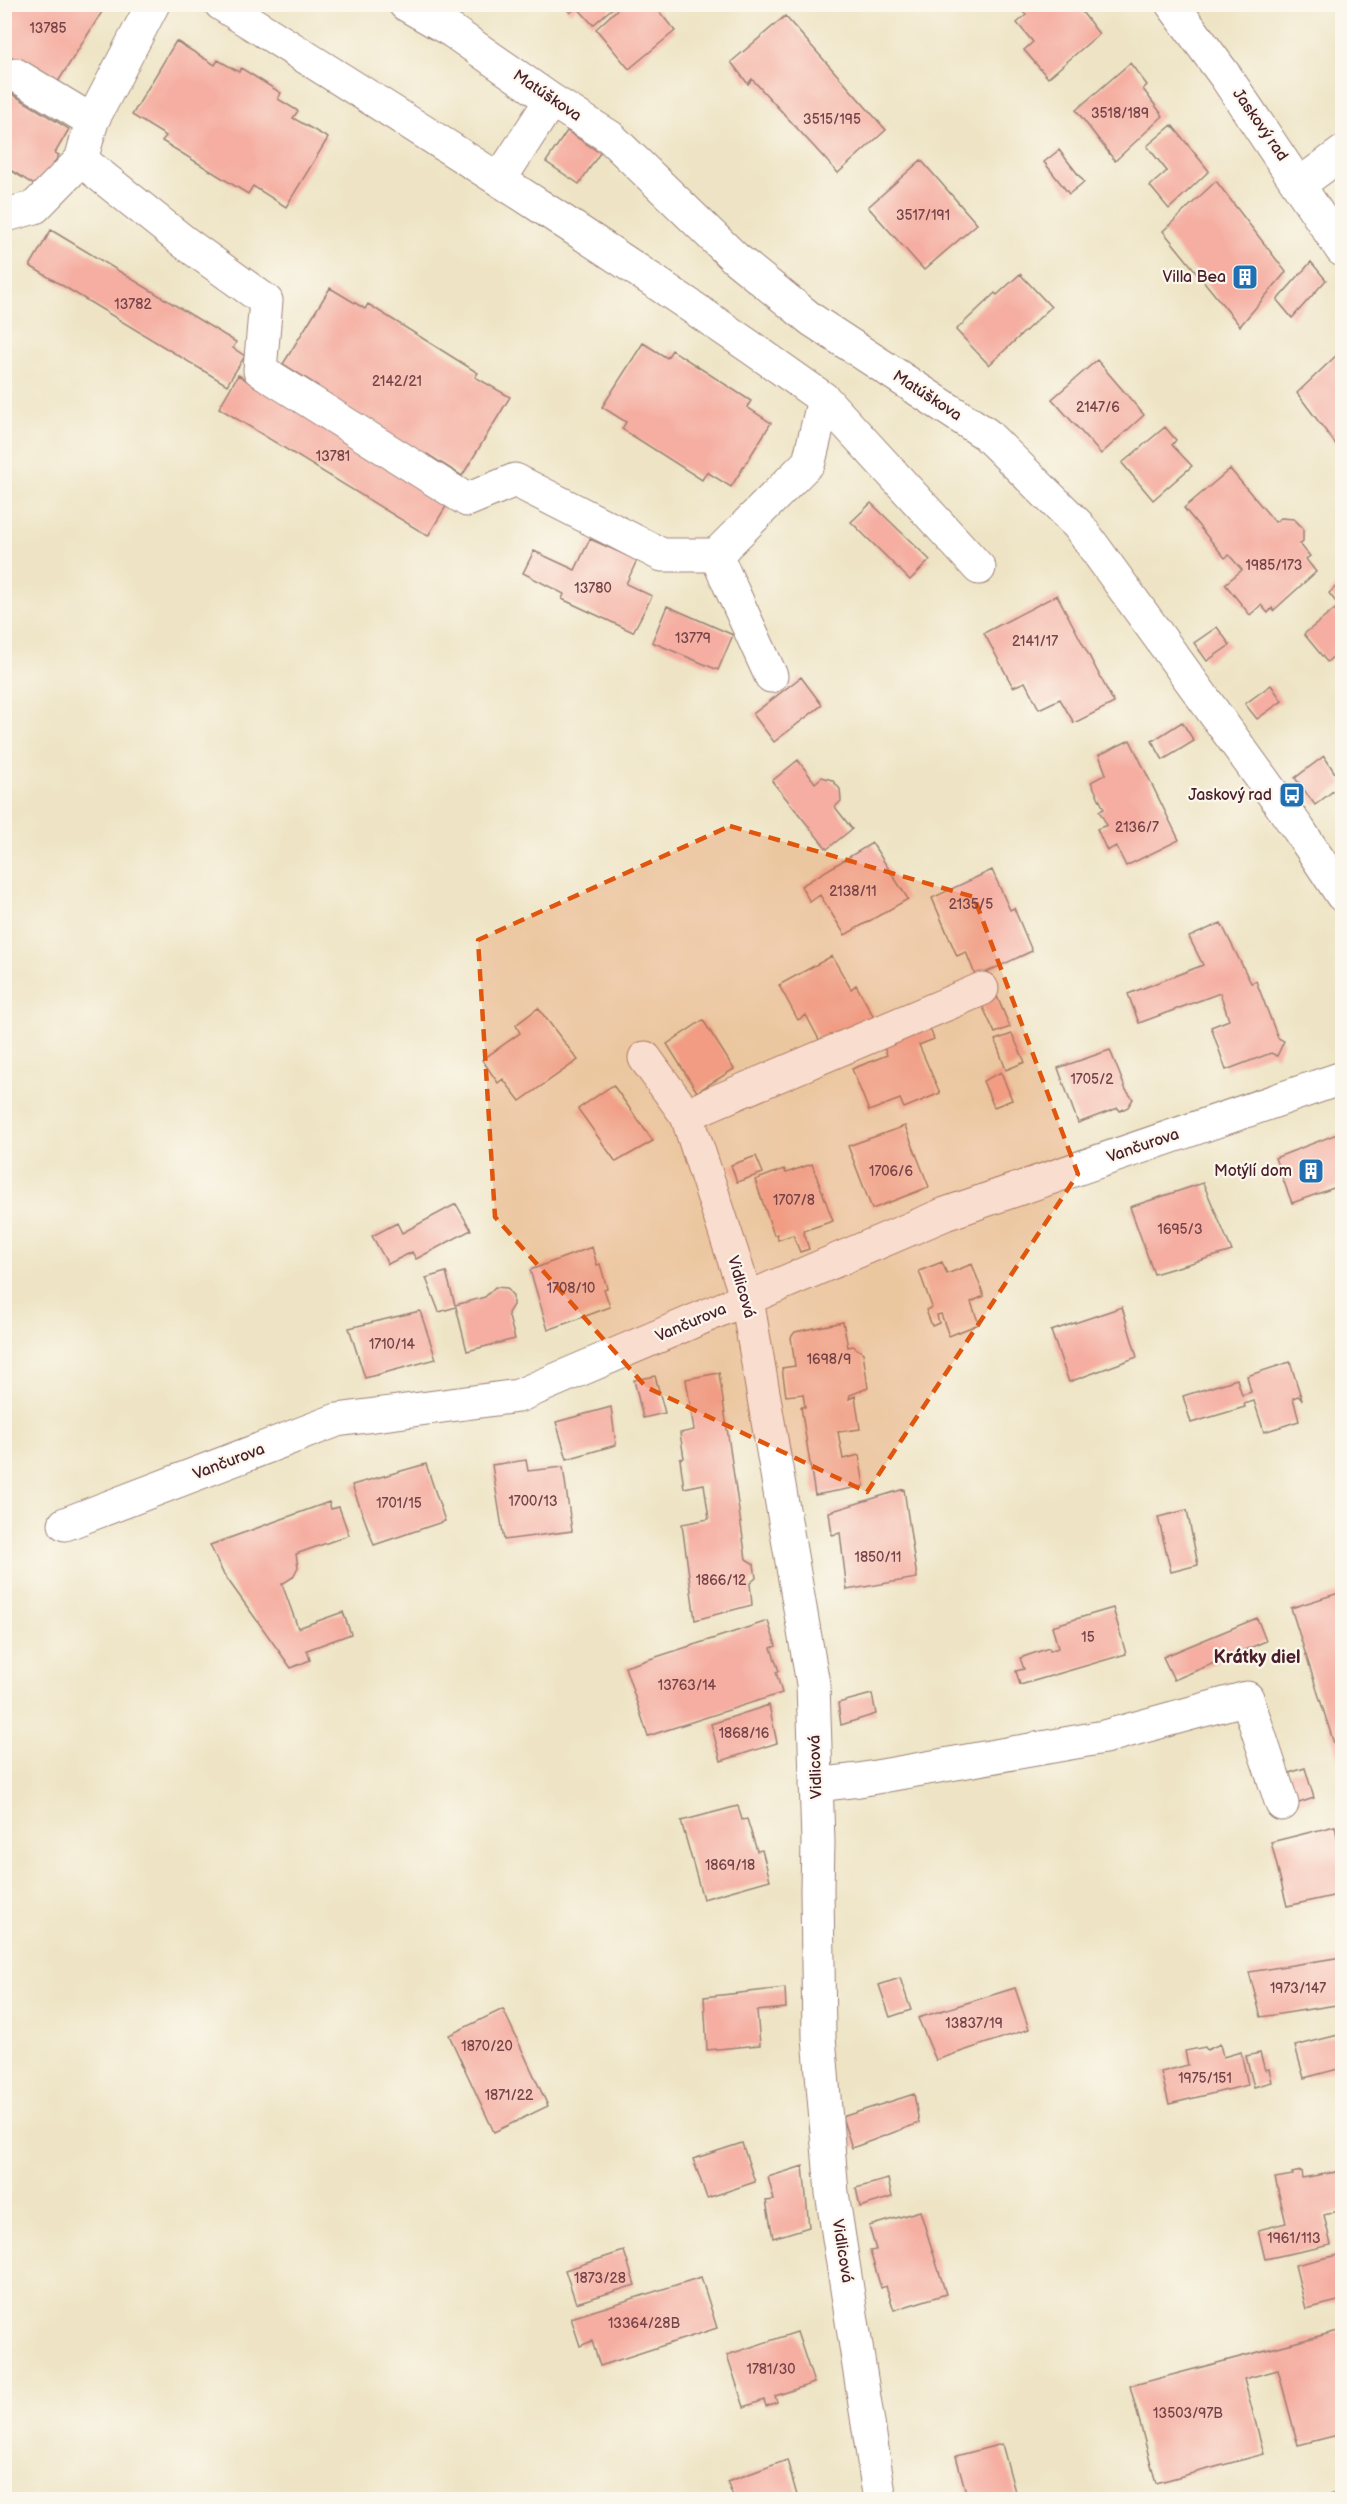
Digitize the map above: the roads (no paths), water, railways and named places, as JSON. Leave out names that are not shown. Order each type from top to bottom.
[{"type":"street","points":[[4,212],[10,214],[35,207],[81,160],[92,122],[153,4]]},
{"type":"street","points":[[221,4],[500,179],[711,318],[824,399],[979,568]]},
{"type":"street","name":"Matúškova","points":[[405,4],[452,31],[551,100],[610,137],[735,258],[812,321],[987,434],[1078,525],[1299,830],[1342,896]]},
{"type":"street","name":"Jaskový rad","points":[[1172,4],[1300,184],[1342,250]]},
{"type":"street","points":[[16,75],[92,122]]},
{"type":"street","points":[[500,179],[551,100]]},
{"type":"street","points":[[1300,184],[1342,153]]},
{"type":"street","points":[[81,160],[184,242],[266,301],[260,370],[467,500],[515,480],[662,555],[716,555],[809,462],[824,399]]},
{"type":"street","points":[[716,555],[771,676]]},
{"type":"street","points":[[687,1116],[982,989]]},
{"type":"street","name":"Vidlicová","points":[[645,1058],[687,1116],[747,1299],[813,1684],[819,2037],[832,2193],[880,2499]]},
{"type":"street","name":"Vančurova","points":[[65,1524],[337,1420],[518,1396],[945,1214],[1342,1078]]},
{"type":"street","points":[[816,1785],[859,1780],[1104,1737],[1247,1698],[1282,1803]]},
{"type":"place","name":"Villa Bea","points":[[1245,277]]},
{"type":"place","name":"Jaskový rad","points":[[1292,795]]},
{"type":"place","name":"Motýlí dom","points":[[1311,1171]]},
{"type":"district","name":"Krátky diel","points":[[1257,1657]]}]
